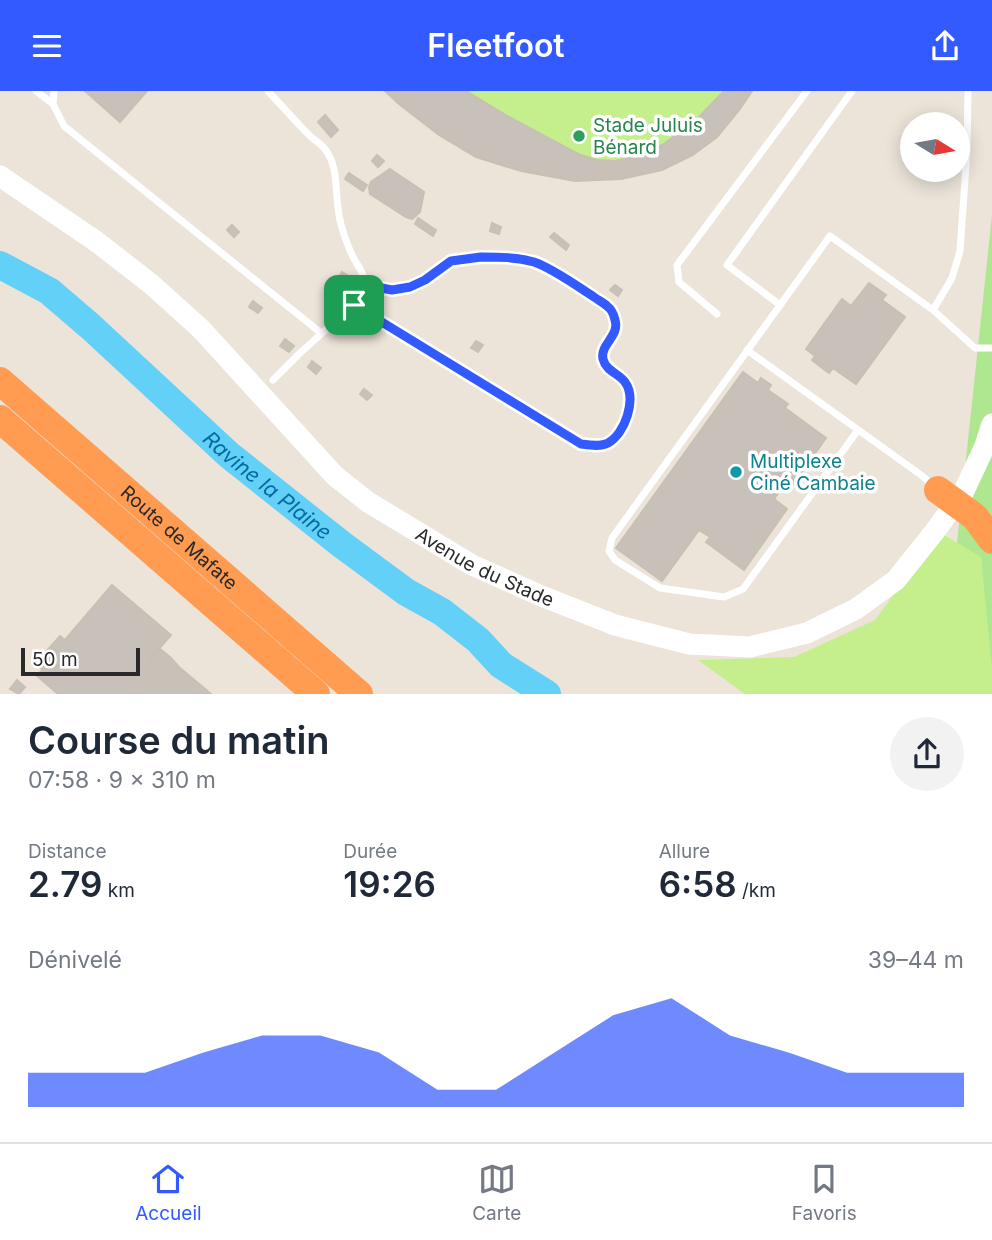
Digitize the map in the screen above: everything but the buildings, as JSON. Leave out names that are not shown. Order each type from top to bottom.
[{"type":"highway","name":"Route de Mafate","points":[[0,381],[359,694]]},
{"type":"highway","name":"Route de Mafate","points":[[0,419],[316,694]]},
{"type":"highway","points":[[947,496],[975,517],[992,540]]},
{"type":"street","name":"Avenue du Stade","points":[[0,176],[97,242],[151,284],[201,329],[335,476],[368,502],[472,565],[539,595],[615,625],[689,645],[750,647],[807,633],[856,609],[896,580],[935,531],[947,496],[963,493],[992,424]]},
{"type":"lane","points":[[36,91],[53,104],[64,126],[321,333]]},
{"type":"lane","points":[[53,104],[54,91]]},
{"type":"lane","points":[[268,91],[326,150],[337,184],[342,227],[349,251],[363,274],[365,285],[362,298],[273,380]]},
{"type":"lane","points":[[717,314],[679,282],[677,265],[807,91]]},
{"type":"lane","points":[[780,305],[727,265],[852,91]]},
{"type":"lane","points":[[933,310],[952,278],[960,251],[968,91]]},
{"type":"lane","points":[[858,430],[743,589],[724,597],[660,587],[615,561],[609,551],[612,538],[830,236],[933,310],[975,348],[992,348]]},
{"type":"lane","points":[[354,305],[581,444],[607,443],[623,428],[628,415],[630,394],[625,382],[610,370],[603,359],[604,350],[617,326],[614,316],[608,306],[538,263],[510,257],[481,257],[451,261],[425,280],[410,287],[392,290],[365,285]]},
{"type":"lane","points":[[747,350],[947,496]]},
{"type":"green space","name":"Stade Juluis Bénard","points":[[385,91],[752,91],[717,137],[662,170],[621,179],[575,181],[521,171],[476,157],[439,135]]},
{"type":"green space","points":[[992,215],[992,694],[944,665]]},
{"type":"green space","points":[[939,532],[981,557],[992,694],[745,694],[698,660],[794,657],[875,620]]},
{"type":"waterway","name":"Ravine la Plaine","points":[[0,265],[49,291],[229,455],[406,592],[442,612],[478,640],[501,665],[547,694]]},
{"type":"place","name":"Stade Juluis Bénard","points":[[579,136]]},
{"type":"place","name":"Multiplexe Ciné Cambaie","points":[[736,472]]},
{"type":"route","points":[[510,257],[538,263],[608,306],[614,316],[617,326],[604,350],[603,359],[610,370],[625,382],[630,394],[628,415],[623,428],[607,443],[581,444],[354,305],[362,298],[365,285],[392,290],[410,287],[425,280],[451,261],[510,257]]}]
